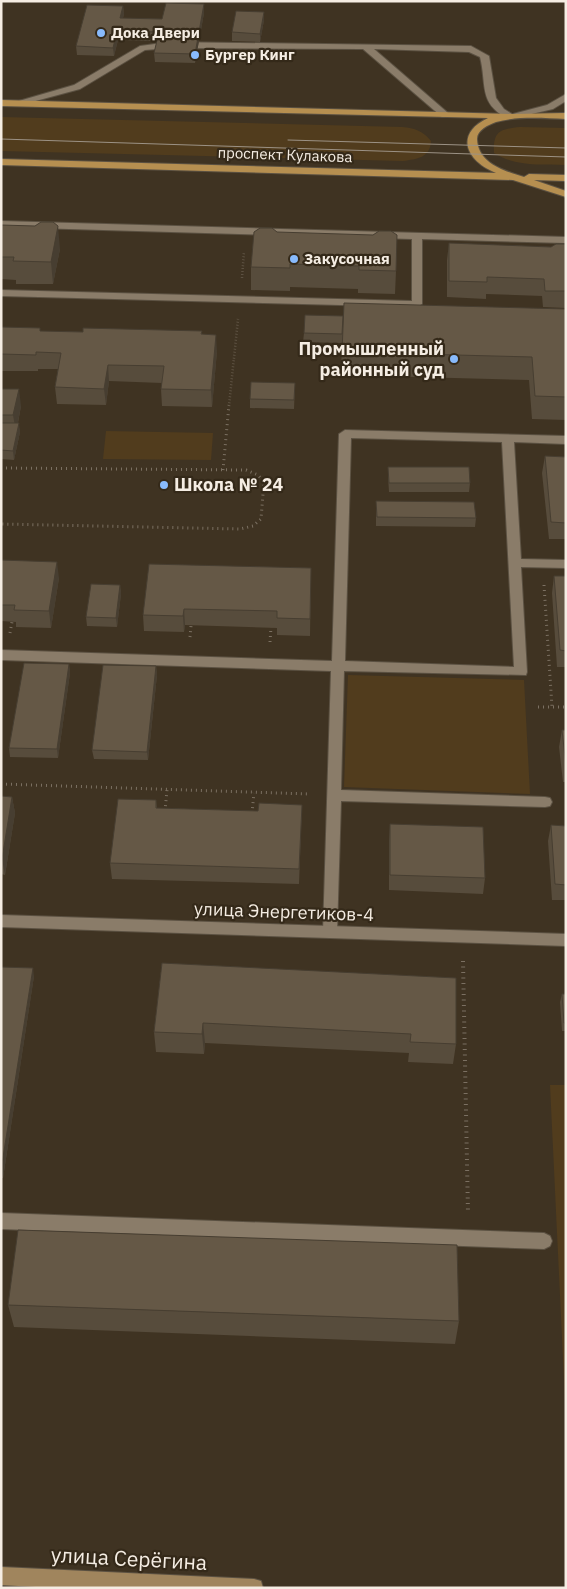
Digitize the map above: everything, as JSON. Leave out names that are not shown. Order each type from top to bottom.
[{"type":"main road","points":[[1,103],[444,115],[566,116]]},
{"type":"main road","points":[[510,116],[493,119],[480,126],[473,135],[471,144],[474,153],[482,162],[514,177],[566,178]]},
{"type":"main road","name":"проспект Кулакова","points":[[1,162],[514,177],[565,194]]},
{"type":"main road","name":"улица Серёгина","points":[[1,1576],[254,1588]]},
{"type":"street","points":[[17,103],[77,87],[143,48],[170,45],[365,46],[471,49],[484,56],[489,68],[490,100],[494,108],[510,116],[550,107],[566,97]]},
{"type":"street","points":[[365,46],[444,115]]},
{"type":"street","points":[[1,224],[566,240]]},
{"type":"street","points":[[1,293],[417,304],[417,235]]},
{"type":"street","points":[[330,932],[345,434],[566,440]]},
{"type":"street","points":[[1,655],[521,672],[508,438]]},
{"type":"street","points":[[514,563],[566,564]]},
{"type":"street","points":[[334,795],[545,802]]},
{"type":"street","name":"улица Энергетиков-4","points":[[1,921],[566,940]]},
{"type":"street","points":[[1,1221],[544,1241]]},
{"type":"path","points":[[222,470],[246,230]]},
{"type":"path","points":[[1,468],[246,470],[258,475],[264,482],[261,519],[253,526],[240,529],[1,524]]},
{"type":"path","points":[[538,706],[566,707]]},
{"type":"path","points":[[1,784],[334,795]]},
{"type":"path","points":[[165,816],[167,790]]},
{"type":"path","points":[[252,818],[254,793]]},
{"type":"path","points":[[463,937],[468,1238]]},
{"type":"shaded area","points":[[1,117],[402,127],[418,131],[431,141],[428,151],[422,157],[403,161],[1,151]]},
{"type":"shaded area","points":[[520,127],[566,128],[566,165],[520,163],[494,153],[495,140],[499,132]]},
{"type":"shaded area","points":[[106,431],[213,433],[211,460],[103,459]]},
{"type":"shaded area","points":[[348,675],[524,680],[530,794],[344,787]]},
{"type":"shaded area","points":[[550,1085],[566,1085],[566,1422]]},
{"type":"building","points":[[166,3],[204,4],[195,54],[154,53],[159,32],[117,31],[113,48],[76,46],[87,5],[123,6],[120,18],[162,19]]},
{"type":"building","points":[[236,11],[264,12],[260,34],[232,32]]},
{"type":"building","points":[[41,222],[53,222],[58,226],[51,262],[13,261],[14,257],[1,257],[1,225],[35,226]]},
{"type":"building","points":[[260,228],[272,228],[277,232],[373,235],[379,231],[391,231],[397,235],[396,271],[359,270],[359,266],[290,264],[290,268],[251,267],[254,232]]},
{"type":"building","points":[[449,243],[551,247],[556,244],[566,244],[566,291],[545,291],[544,279],[487,277],[487,282],[449,281]]},
{"type":"building","points":[[344,303],[566,309],[566,397],[535,396],[532,357],[342,352]]},
{"type":"building","points":[[305,315],[343,316],[342,334],[304,333]]},
{"type":"building","points":[[1,327],[40,328],[40,331],[83,332],[83,328],[202,331],[201,334],[216,335],[211,390],[161,389],[164,366],[108,365],[104,389],[55,387],[61,353],[36,352],[36,355],[1,354]]},
{"type":"building","points":[[251,382],[295,383],[294,400],[250,399]]},
{"type":"building","points":[[1,389],[19,389],[13,415],[1,415]]},
{"type":"building","points":[[1,423],[19,423],[13,451],[1,450]]},
{"type":"building","points":[[545,456],[566,457],[566,523],[551,522]]},
{"type":"building","points":[[388,467],[469,467],[470,483],[389,483]]},
{"type":"building","points":[[376,501],[474,502],[476,518],[377,517]]},
{"type":"building","points":[[1,560],[57,562],[49,611],[14,610],[15,605],[1,605]]},
{"type":"building","points":[[149,564],[311,568],[310,619],[277,618],[277,611],[184,609],[183,616],[143,615]]},
{"type":"building","points":[[554,576],[566,576],[566,651],[560,650]]},
{"type":"building","points":[[91,584],[120,585],[116,618],[86,617]]},
{"type":"building","points":[[24,663],[69,664],[57,749],[9,748]]},
{"type":"building","points":[[103,665],[156,666],[147,752],[92,750]]},
{"type":"building","points":[[562,730],[566,730],[566,766]]},
{"type":"building","points":[[1,796],[12,797],[2,859],[1,859]]},
{"type":"building","points":[[118,799],[156,800],[156,808],[258,811],[259,803],[302,805],[299,869],[110,863]]},
{"type":"building","points":[[390,824],[483,827],[485,878],[390,875]]},
{"type":"building","points":[[551,825],[566,826],[566,885],[555,884]]},
{"type":"building","points":[[162,963],[456,978],[456,1044],[410,1042],[411,1034],[203,1023],[202,1034],[154,1032]]},
{"type":"building","points":[[1,967],[33,968],[1,1170]]},
{"type":"building","points":[[562,994],[566,994],[566,1023],[564,1023]]},
{"type":"building","points":[[18,1230],[457,1245],[459,1321],[8,1305]]},
{"type":"tram line","points":[[1,139],[566,157]]},
{"type":"tram line","points":[[288,140],[566,148]]},
{"type":"place","name":"Дока Двери","points":[[101,33]]},
{"type":"place","name":"Бургер Кинг","points":[[195,55]]},
{"type":"place","name":"Закусочная","points":[[294,259]]},
{"type":"place","name":"Промышленный районный суд","points":[[454,359]]},
{"type":"place","name":"Школа № 24","points":[[164,485]]}]
